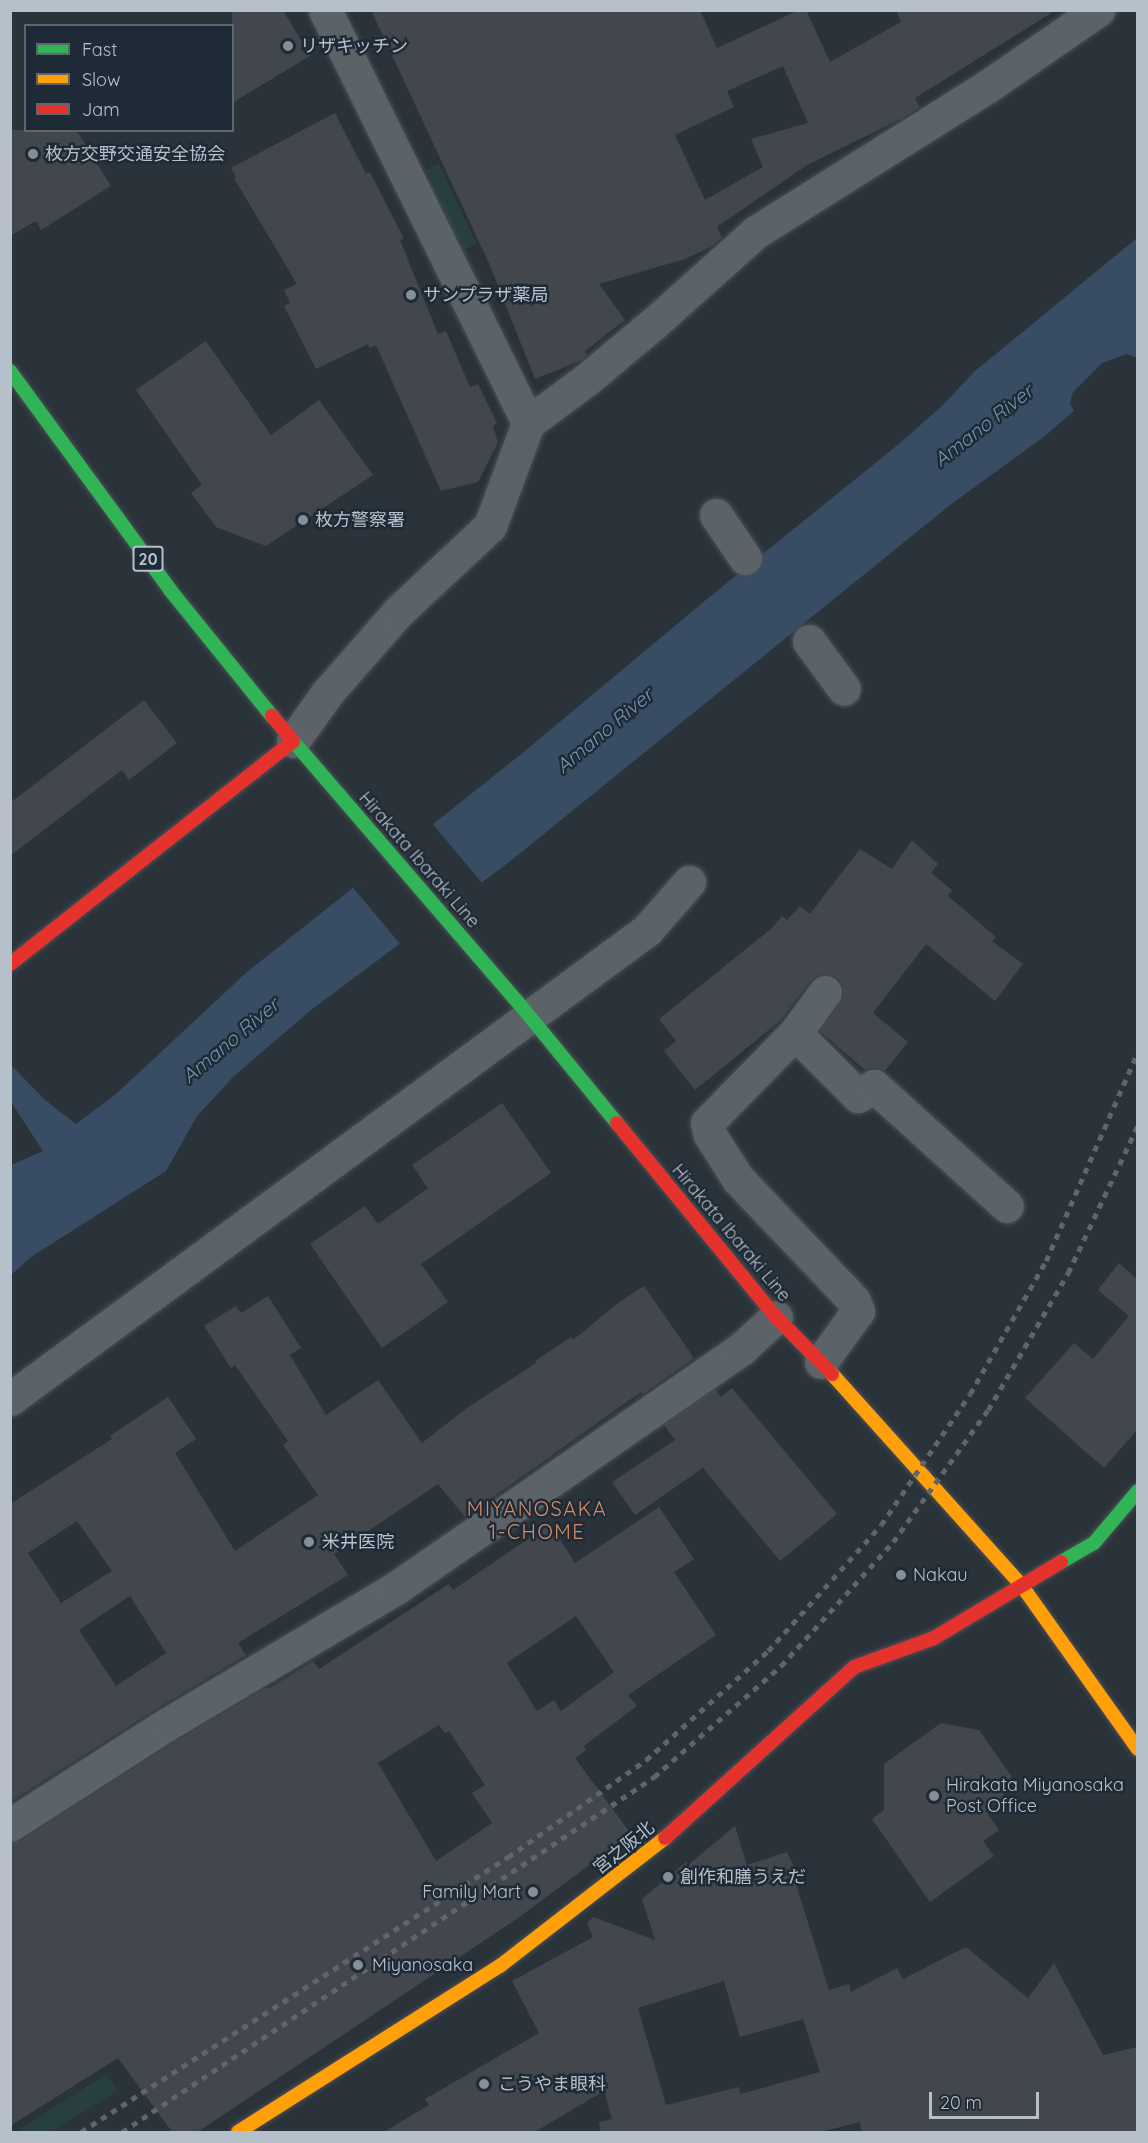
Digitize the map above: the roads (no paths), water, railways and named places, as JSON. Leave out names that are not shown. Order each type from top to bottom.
[{"type":"main road","name":"20","points":[[10,372],[171,591],[293,741]]},
{"type":"main road","name":"Hirakata Ibaraki Line","points":[[293,741],[523,1009],[776,1317],[821,1362],[1022,1586],[1137,1749]]},
{"type":"main road","points":[[10,964],[293,741]]},
{"type":"main road","name":"宮之阪北","points":[[238,2133],[510,1959],[663,1840],[854,1666],[934,1638],[1094,1543],[1137,1491]]},
{"type":"street","points":[[325,10],[528,423]]},
{"type":"street","points":[[293,741],[328,692],[398,612],[490,526],[528,423],[645,331],[756,232],[988,86],[1098,10]]},
{"type":"street","points":[[716,515],[745,558]]},
{"type":"street","points":[[809,642],[844,689]]},
{"type":"street","points":[[10,1400],[523,1009],[646,930],[689,882]]},
{"type":"street","points":[[821,1362],[858,1311],[854,1301],[738,1179],[710,1135],[707,1124],[795,1033],[825,992]]},
{"type":"street","points":[[795,1033],[858,1096],[874,1086],[1007,1206]]},
{"type":"street","points":[[10,1825],[166,1725],[396,1588],[742,1348],[776,1317]]},
{"type":"water","name":"Amano River","points":[[1137,238],[1137,358],[1127,354],[1102,363],[1073,392],[1070,403],[1074,411],[1045,436],[950,505],[508,863],[311,1010],[234,1076],[197,1116],[166,1171],[31,1257],[11,1275],[11,1165],[43,1151],[11,1102],[10,1064],[45,1100],[76,1124],[116,1094],[247,972],[520,755],[707,599],[899,444],[942,406],[974,372]]},
{"type":"railway","points":[[81,2132],[508,1857],[646,1760],[768,1651],[881,1525],[970,1394],[1046,1261],[1138,1051]]},
{"type":"railway","points":[[122,2132],[654,1777],[781,1666],[893,1542],[988,1410],[1068,1273],[1138,1125]]},
{"type":"place","name":"リザキッチン","points":[[288,46]]},
{"type":"place","name":"枚方交野交通安全協会","points":[[33,154]]},
{"type":"place","name":"サンプラザ薬局","points":[[411,295]]},
{"type":"place","name":"枚方警察署","points":[[303,520]]},
{"type":"place","name":"米井医院","points":[[309,1542]]},
{"type":"place","name":"Nakau","points":[[901,1575]]},
{"type":"place","name":"Hirakata Miyanosaka Post Office","points":[[934,1796]]},
{"type":"place","name":"創作和膳うえだ","points":[[668,1877]]},
{"type":"place","name":"Family Mart","points":[[533,1892]]},
{"type":"place","name":"Miyanosaka","points":[[358,1965]]},
{"type":"place","name":"こうやま眼科","points":[[484,2084]]},
{"type":"district","name":"MIYANOSAKA 1-CHOME","points":[[537,1520]]}]
